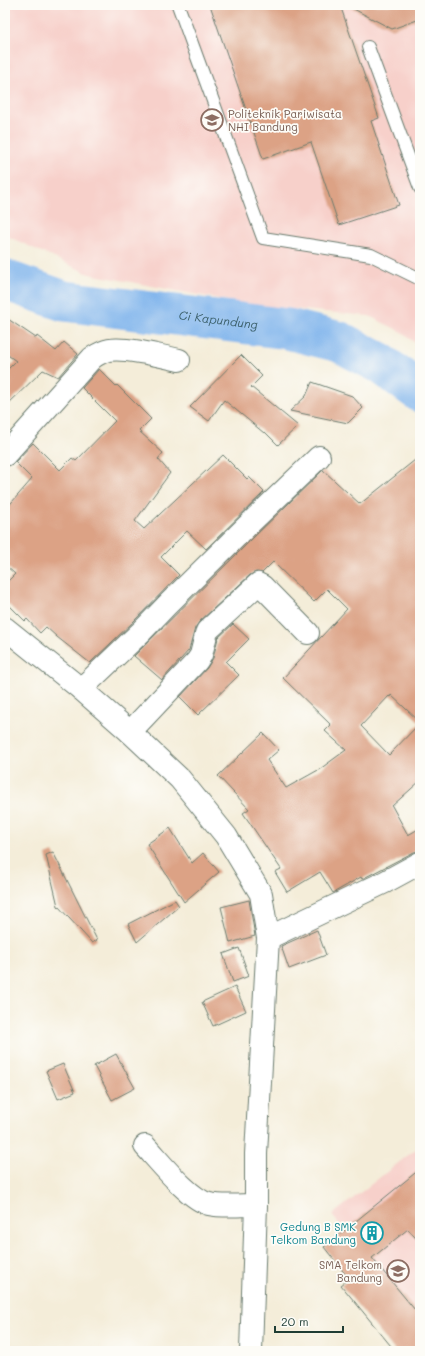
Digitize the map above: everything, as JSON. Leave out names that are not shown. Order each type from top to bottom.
[{"type":"street","points":[[5,455],[92,358],[100,352],[120,349],[179,360]]},
{"type":"street","points":[[81,689],[319,457]]},
{"type":"street","points":[[130,732],[197,661],[201,655],[207,631],[258,584],[262,586],[308,633]]},
{"type":"street","points":[[5,628],[81,689],[180,779],[226,836],[261,894],[268,938],[256,1154],[256,1205],[251,1351]]},
{"type":"street","points":[[268,938],[385,882],[420,863]]},
{"type":"street","points":[[145,1146],[190,1193],[204,1202],[211,1204],[256,1205]]},
{"type":"lane","points":[[178,5],[263,238],[371,255],[420,279]]},
{"type":"lane","points":[[368,47],[420,188]]},
{"type":"shaded area","name":"Politeknik Pariwisata NHI Bandung","points":[[5,5],[420,5],[420,347],[400,331],[369,316],[251,305],[89,274],[5,235]]},
{"type":"shaded area","name":"SMA Telkom Bandung","points":[[420,1146],[420,1326],[332,1215]]},
{"type":"building","points":[[210,5],[340,5],[379,118],[371,121],[399,205],[339,225],[311,142],[263,159]]},
{"type":"building","points":[[346,5],[420,5],[420,19],[392,29]]},
{"type":"building","points":[[5,317],[36,338],[37,336],[56,351],[64,342],[78,354],[58,377],[43,370],[5,407],[5,372],[16,361],[5,353]]},
{"type":"building","points":[[241,355],[262,376],[251,387],[298,426],[278,445],[265,432],[264,433],[224,400],[209,421],[190,407]]},
{"type":"building","points":[[99,369],[151,419],[139,431],[163,453],[158,459],[170,473],[135,521],[144,529],[223,455],[247,479],[249,477],[264,492],[206,549],[187,531],[161,557],[179,575],[90,663],[46,627],[40,633],[27,619],[25,621],[5,601],[5,584],[15,574],[5,565],[5,510],[32,479],[15,462],[33,443],[60,470],[72,458],[76,461],[115,421],[82,388]]},
{"type":"building","points":[[312,382],[352,396],[363,408],[348,423],[290,411],[306,396]]},
{"type":"building","points":[[420,456],[420,722],[391,695],[361,726],[389,755],[420,723],[420,781],[392,806],[408,835],[420,828],[420,851],[414,852],[362,879],[361,877],[333,893],[320,872],[287,892],[275,872],[281,869],[243,813],[249,809],[218,776],[263,733],[279,750],[267,760],[286,788],[320,769],[346,750],[325,731],[331,725],[283,678],[347,609],[327,589],[314,602],[273,562],[262,573],[256,572],[250,575],[199,622],[195,628],[189,650],[162,680],[134,656],[323,470],[360,504]]},
{"type":"building","points":[[233,624],[249,639],[226,662],[239,675],[198,715],[180,697],[207,668],[213,658],[218,638]]},
{"type":"building","points":[[170,828],[192,863],[203,853],[219,872],[184,902],[147,844]]},
{"type":"building","points":[[53,852],[97,940],[92,943],[58,906],[46,855]]},
{"type":"building","points":[[175,900],[179,906],[137,942],[128,924]]},
{"type":"building","points":[[249,900],[255,936],[230,943],[221,907]]},
{"type":"building","points":[[317,930],[326,955],[289,969],[281,946]]},
{"type":"building","points":[[239,948],[249,976],[233,982],[223,954]]},
{"type":"building","points":[[235,987],[246,1011],[213,1026],[202,1002]]},
{"type":"building","points":[[116,1054],[135,1088],[112,1100],[94,1066]]},
{"type":"building","points":[[63,1064],[75,1092],[58,1099],[46,1071]]},
{"type":"building","points":[[420,1169],[420,1243],[408,1229],[372,1258],[420,1316],[420,1343],[410,1351],[395,1351],[341,1285],[349,1279],[324,1247]]},
{"type":"waterway","name":"Ci Kapundung","points":[[5,280],[64,301],[288,329],[340,342],[380,363],[420,392]]},
{"type":"place","name":"Politeknik Pariwisata NHI Bandung","points":[[212,120]]},
{"type":"place","name":"Gedung B SMK Telkom Bandung","points":[[372,1233]]},
{"type":"place","name":"SMA Telkom Bandung","points":[[398,1271]]}]
